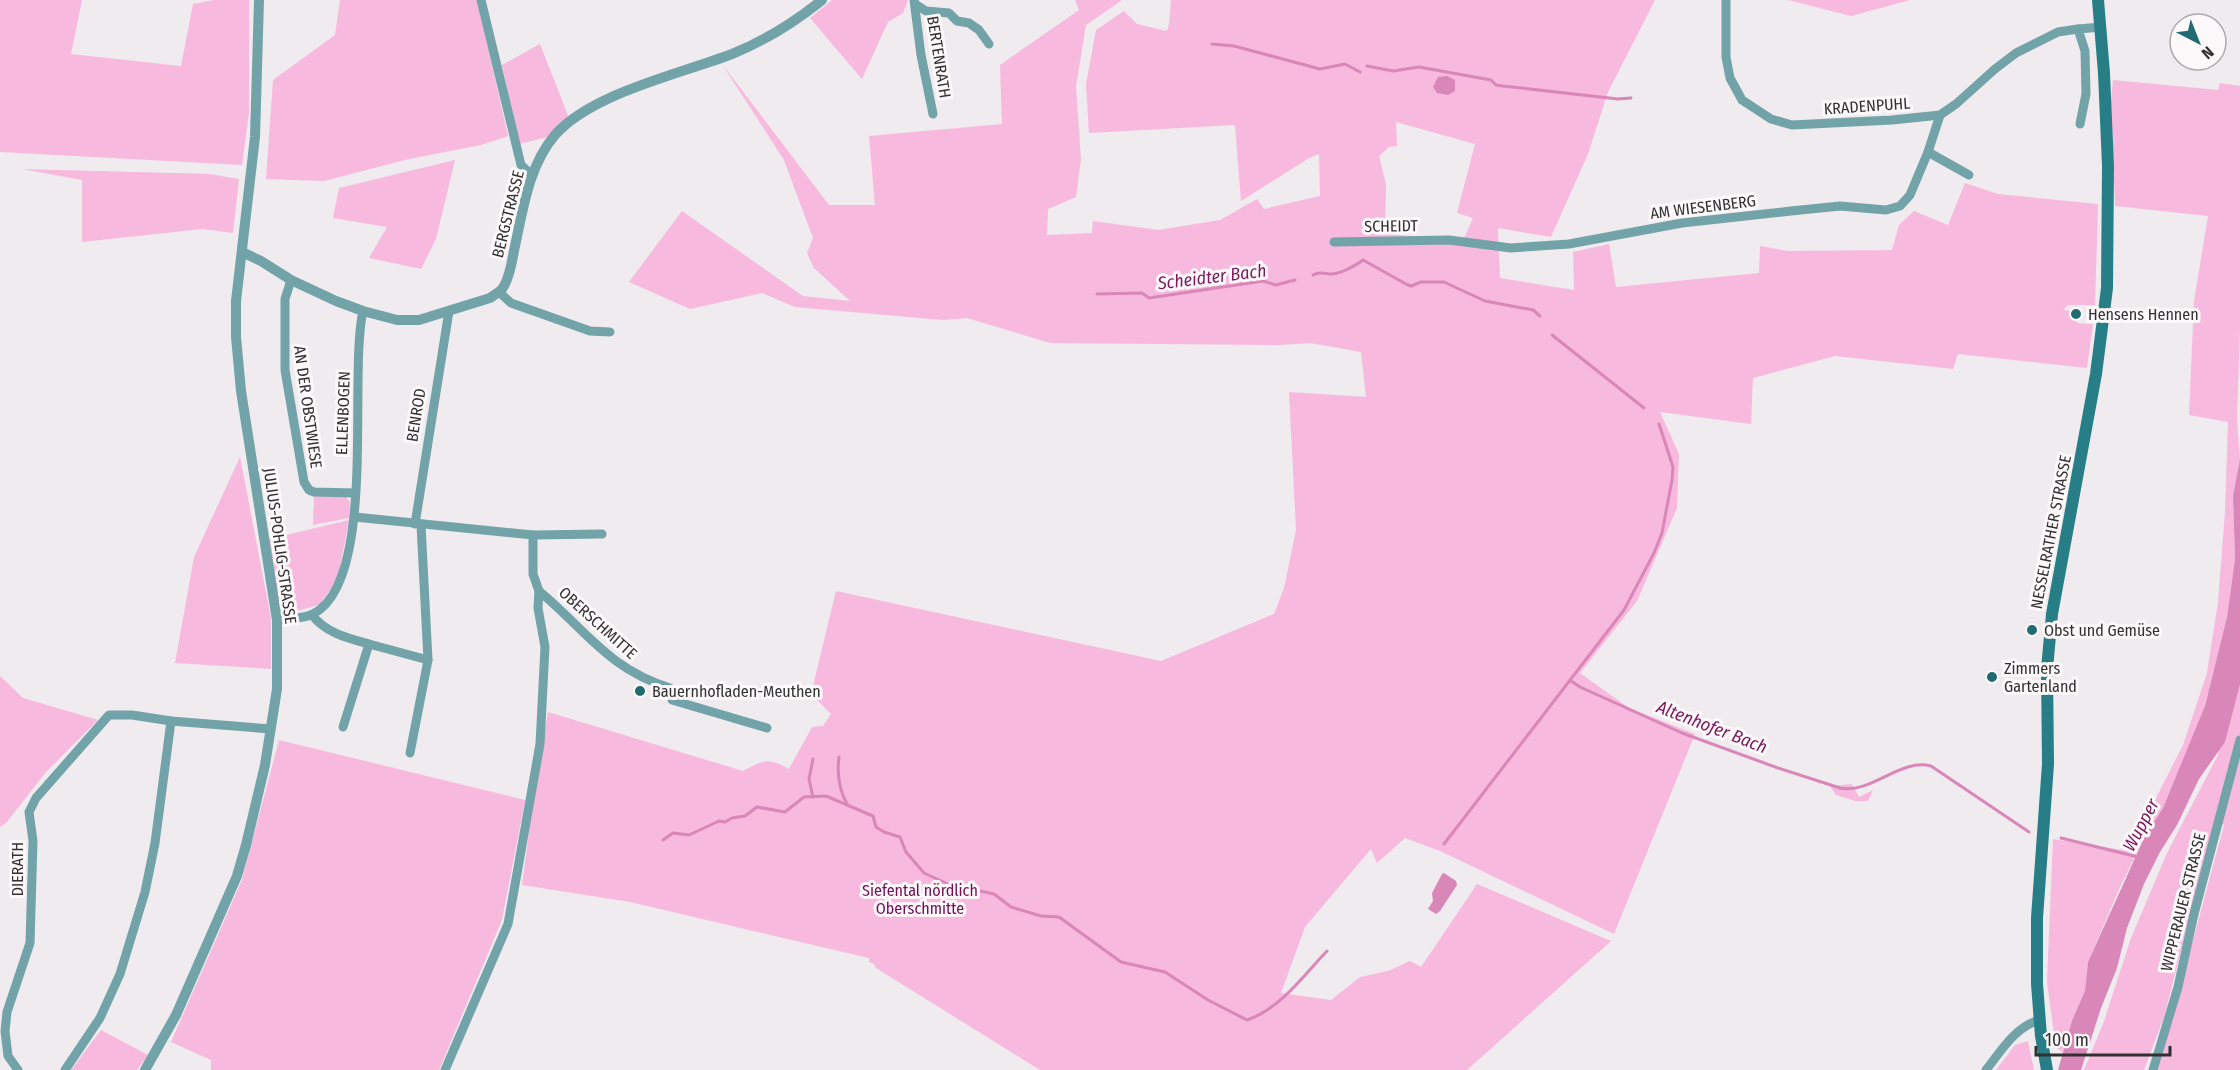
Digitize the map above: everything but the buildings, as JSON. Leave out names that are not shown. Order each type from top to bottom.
[{"type":"main road","name":"NESSELRATHER STRASSE","points":[[2047,1070],[2041,1036],[2034,1021],[2037,984],[2037,918],[2048,764],[2046,684],[2056,591],[2097,374],[2107,288],[2108,166],[2098,0]]},
{"type":"street","name":"JULIUS-POHLIG-STRASSE","points":[[146,1070],[176,1015],[237,876],[252,822],[277,689],[277,620],[241,391],[236,337],[236,301],[255,136],[259,0]]},
{"type":"street","points":[[481,0],[521,165],[532,175]]},
{"type":"street","name":"BERGSTRASSE","points":[[499,292],[510,270],[532,175],[554,136],[569,122],[617,94],[735,52],[790,23],[822,0]]},
{"type":"street","name":"KRADENPUHL","points":[[1726,0],[1726,57],[1730,78],[1742,100],[1771,119],[1792,125],[1940,115]]},
{"type":"street","name":"BERTENRATH","points":[[915,2],[926,11],[949,12],[957,21],[969,23],[979,30],[989,44]]},
{"type":"street","name":"BERTENRATH","points":[[915,2],[921,55],[933,114]]},
{"type":"street","points":[[1940,115],[2016,53],[2058,32],[2101,27]]},
{"type":"street","points":[[2078,29],[2085,51],[2086,94],[2080,124]]},
{"type":"street","name":"AM WIESENBERG","points":[[1449,240],[1511,248],[1569,244],[1682,223],[1840,206],[1886,210],[1900,206],[1910,195],[1940,115]]},
{"type":"street","points":[[1928,152],[1969,175]]},
{"type":"street","name":"SCHEIDT","points":[[1334,242],[1449,240]]},
{"type":"street","points":[[242,252],[291,280],[363,311],[408,321],[490,298],[499,292],[511,303],[590,332],[610,332]]},
{"type":"street","name":"AN DER OBSTWIESE","points":[[291,280],[285,299],[285,370],[304,482],[309,490],[314,492],[355,493]]},
{"type":"street","name":"ELLENBOGEN","points":[[355,517],[363,311]]},
{"type":"street","name":"BENROD","points":[[418,524],[449,311]]},
{"type":"street","points":[[277,620],[312,615],[324,606],[336,590],[344,571],[355,517],[533,535],[602,534]]},
{"type":"street","points":[[410,753],[428,660],[418,524]]},
{"type":"street","name":"OBERSCHMITTE","points":[[445,1070],[508,924],[540,744],[545,646],[538,608],[538,591],[533,574],[533,535]]},
{"type":"street","name":"OBERSCHMITTE","points":[[538,591],[555,604],[612,660],[633,674],[670,688],[672,700],[766,728]]},
{"type":"street","points":[[312,615],[320,626],[338,635],[428,660]]},
{"type":"street","points":[[343,727],[369,644]]},
{"type":"street","name":"DIERATH","points":[[18,1070],[8,1056],[5,1031],[7,1012],[30,943],[33,841],[29,812],[42,790],[109,715],[132,715],[171,721],[271,729]]},
{"type":"street","points":[[65,1070],[100,1018],[120,974],[155,843],[171,721]]},
{"type":"street","name":"WIPPERAUER STRASSE","points":[[2154,1070],[2178,987],[2194,914],[2240,740]]},
{"type":"street","points":[[1986,1070],[2010,1039],[2034,1021]]},
{"type":"green space","points":[[0,0],[82,0],[71,54],[181,66],[193,4],[214,0],[249,0],[249,113],[242,165],[0,152]]},
{"type":"green space","points":[[340,0],[477,0],[508,136],[481,145],[409,159],[324,181],[266,179],[273,80],[335,35]]},
{"type":"green space","points":[[832,0],[908,0],[903,13],[888,22],[862,79],[810,18]]},
{"type":"green space","name":"Siefental nördlich Oberschmitte","points":[[1075,0],[1122,0],[1086,25],[1076,86],[1081,159],[1076,197],[1048,209],[1047,235],[1092,233],[1093,221],[1158,230],[1220,220],[1257,199],[1264,209],[1320,196],[1319,154],[1241,201],[1235,125],[1089,133],[1086,84],[1096,30],[1124,11],[1137,24],[1167,31],[1171,0],[1655,0],[1608,92],[1588,154],[1551,237],[1498,228],[1500,278],[1574,290],[1573,252],[1609,244],[1616,287],[1759,273],[1760,246],[1788,251],[1892,250],[1899,225],[1914,211],[1948,225],[1965,183],[1998,194],[2098,204],[2095,305],[2068,305],[2063,310],[2072,311],[2072,317],[2077,317],[2077,323],[2093,324],[2087,368],[1958,354],[1953,369],[1835,356],[1753,378],[1751,424],[1660,412],[1679,454],[1677,508],[1637,601],[1580,673],[1629,708],[1695,734],[1614,934],[1440,851],[1405,838],[1377,863],[1371,849],[1305,927],[1281,993],[1331,1000],[1360,977],[1388,971],[1410,961],[1421,967],[1477,884],[1611,941],[1467,1070],[1040,1070],[876,968],[869,962],[869,958],[630,902],[522,885],[548,712],[743,771],[766,761],[789,769],[812,727],[823,726],[831,714],[811,694],[836,591],[1161,661],[1274,614],[1284,588],[1296,530],[1289,392],[1366,397],[1361,352],[1310,343],[1280,345],[1050,343],[967,318],[942,320],[795,307],[762,293],[690,309],[629,282],[682,211],[803,296],[850,301],[814,268],[807,253],[813,238],[784,160],[722,64],[829,205],[875,205],[869,136],[1002,124],[1000,65],[1079,10]],"holes":[[[1396,122],[1475,144],[1457,213],[1473,218],[1462,243],[1385,233],[1386,184],[1379,156],[1389,147],[1397,146]]]},
{"type":"green space","points":[[1788,0],[1910,0],[1851,16]]},
{"type":"green space","points":[[540,44],[569,118],[548,137],[519,144],[502,65]]},
{"type":"green space","points":[[2113,80],[2218,90],[2220,83],[2240,86],[2240,328],[2237,420],[2240,459],[2233,496],[2235,559],[2227,617],[2205,706],[2163,808],[2145,836],[2120,887],[2088,962],[2085,991],[2063,1052],[2056,1048],[2047,982],[2053,839],[2129,851],[2183,745],[2207,673],[2218,602],[2225,512],[2228,422],[2189,415],[2194,301],[2208,216],[2115,206],[2111,101]]},
{"type":"green space","points":[[455,160],[436,239],[421,269],[369,258],[387,227],[333,218],[339,188]]},
{"type":"green space","points":[[22,169],[210,174],[239,179],[233,233],[202,229],[82,242],[82,180]]},
{"type":"green space","points":[[240,457],[271,618],[271,669],[175,663],[194,557]]},
{"type":"green space","points":[[314,495],[346,497],[350,502],[349,518],[313,525]]},
{"type":"green space","points":[[349,520],[339,572],[332,587],[319,605],[289,613],[281,605],[278,597],[269,539]]},
{"type":"green space","points":[[2240,652],[2240,1070],[2158,1070],[2224,825],[2215,819],[2164,1017],[2144,1070],[2084,1070],[2103,1024],[2131,938],[2167,853],[2218,755]]},
{"type":"green space","points":[[0,676],[23,698],[98,720],[46,772],[6,823],[0,827]]},
{"type":"green space","points":[[279,740],[525,800],[502,920],[439,1070],[211,1070],[211,1060],[171,1042],[242,880]]},
{"type":"green space","points":[[1852,784],[1859,797],[1873,790],[1868,801],[1855,801],[1836,795],[1830,786]]},
{"type":"green space","points":[[101,1030],[148,1055],[137,1070],[71,1070]]},
{"type":"green space","points":[[2028,1041],[2034,1070],[1996,1070],[2015,1045]]},
{"type":"shaded area","points":[[1447,76],[1455,80],[1455,91],[1448,95],[1437,93],[1433,87],[1438,77]]},
{"type":"shaded area","points":[[2240,459],[2240,684],[2225,742],[2199,779],[2177,825],[2144,884],[2127,928],[2117,968],[2081,1070],[2058,1070],[2072,1021],[2085,991],[2088,962],[2145,836],[2163,808],[2205,706],[2227,617],[2235,559],[2233,496]]},
{"type":"shaded area","points":[[1444,873],[1456,881],[1457,885],[1436,914],[1428,909],[1433,901],[1432,893]]},
{"type":"waterway","points":[[1212,44],[1234,46],[1320,69],[1345,64],[1360,72]]},
{"type":"waterway","points":[[1367,66],[1393,71],[1419,67],[1491,80],[1496,85],[1618,99],[1631,98]]},
{"type":"waterway","name":"Scheidter Bach","points":[[1313,275],[1340,272],[1363,260],[1411,286],[1421,282],[1444,282],[1485,301],[1533,310],[1540,316]]},
{"type":"waterway","name":"Scheidter Bach","points":[[1097,294],[1142,293],[1149,298],[1263,281],[1276,285],[1295,280]]},
{"type":"waterway","name":"Scheidter Bach","points":[[1552,335],[1644,408]]},
{"type":"waterway","name":"Scheidter Bach","points":[[1444,844],[1624,610],[1654,553],[1662,533],[1673,467],[1659,424]]},
{"type":"waterway","name":"Altenhofer Bach","points":[[1571,681],[1682,733],[1840,788],[1863,786],[1908,767],[1931,766],[2029,832]]},
{"type":"waterway","points":[[839,757],[839,781],[847,804]]},
{"type":"waterway","points":[[813,759],[809,779],[813,797]]},
{"type":"waterway","name":"Altenhofer Bach","points":[[663,840],[673,833],[689,835],[719,821],[725,822],[732,818],[745,816],[757,807],[785,812],[804,797],[826,796],[873,816],[876,827],[900,837],[906,852],[924,873],[948,884],[994,894],[1011,907],[1041,916],[1059,917],[1121,962],[1165,972],[1208,1000],[1247,1020],[1259,1015],[1280,1000],[1327,951]]},
{"type":"waterway","name":"Altenhofer Bach","points":[[2061,838],[2138,857]]},
{"type":"place","name":"Hensens Hennen","points":[[2076,314]]},
{"type":"place","name":"Obst und Gemüse","points":[[2032,630]]},
{"type":"place","name":"Zimmers Gartenland","points":[[1992,677]]},
{"type":"place","name":"Bauernhofladen-Meuthen","points":[[640,691]]},
{"type":"water label","name":"Wupper","points":[[2141,825]]}]
